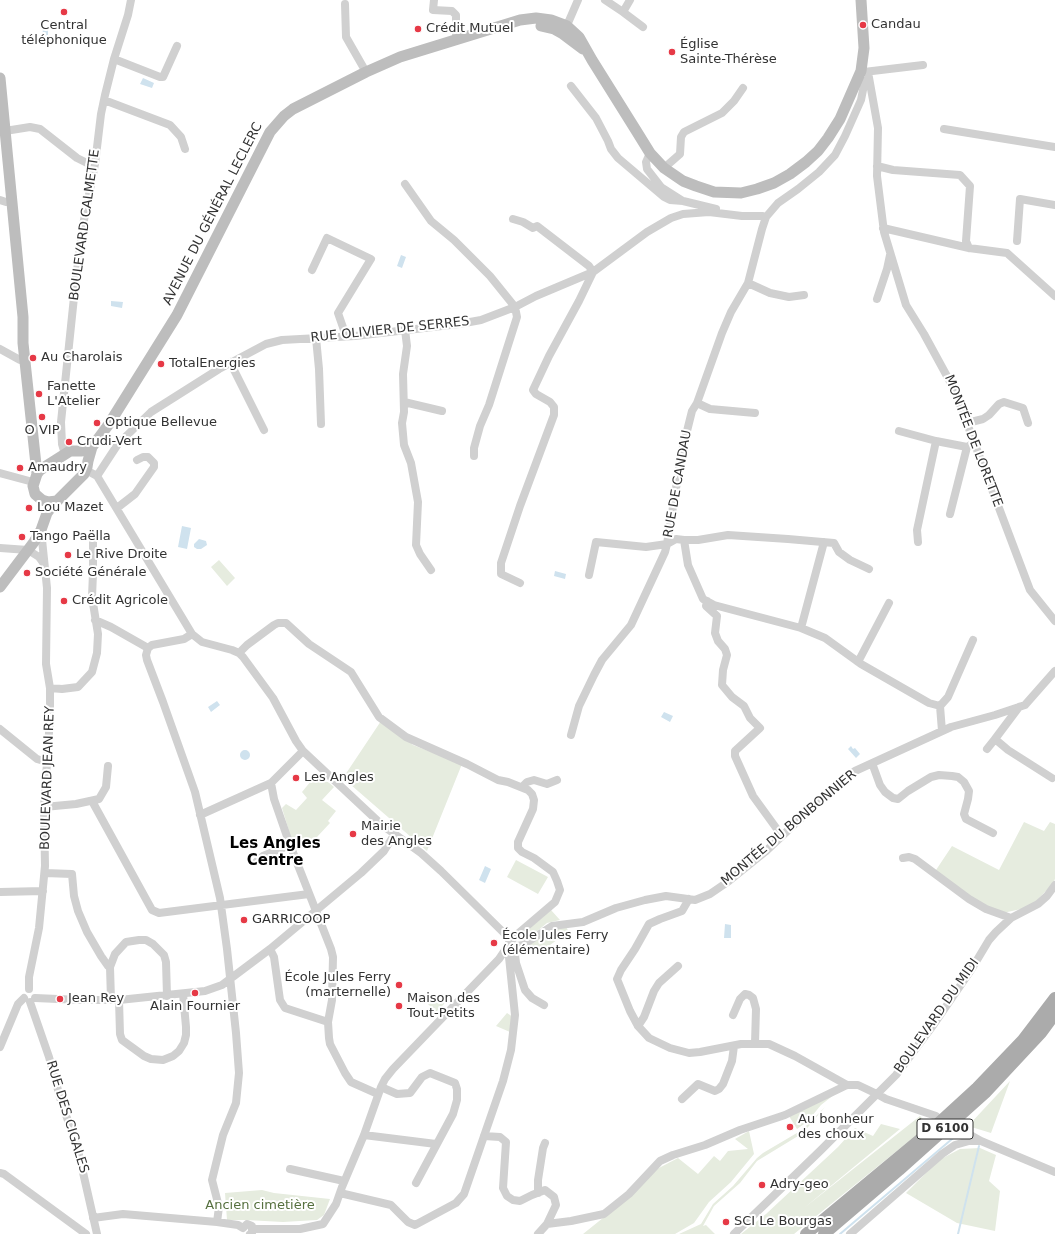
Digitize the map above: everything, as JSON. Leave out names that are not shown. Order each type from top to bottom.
[{"type":"main road","name":"AVENUE DU GÉNÉRAL LECLERC","points":[[92,447],[109,424],[177,315],[270,132],[284,116],[293,109],[366,72],[400,57],[527,19],[551,20],[565,30],[579,37],[650,153],[664,168],[683,181],[714,192],[741,192],[757,189],[774,183],[790,174],[806,162],[818,151],[840,119],[863,73],[864,48],[861,0]]},
{"type":"main road","points":[[0,78],[5,131],[5,200],[23,317],[23,343],[37,466],[33,490],[42,500],[48,502],[57,501]]},
{"type":"main road","points":[[35,478],[51,464],[70,451],[78,451],[92,447]]},
{"type":"main road","points":[[0,587],[41,530],[47,513],[84,474],[92,447]]},
{"type":"main road","points":[[78,451],[85,456],[87,466]]},
{"type":"main road","points":[[35,458],[39,461],[51,464]]},
{"type":"main road","points":[[42,500],[47,513]]},
{"type":"main road","name":"D 6100","points":[[806,1234],[929,1132],[977,1088],[1023,1040],[1055,998]]},
{"type":"main road","name":"D 6100","points":[[824,1234],[900,1170],[986,1092],[1041,1033],[1055,1014]]},
{"type":"street","name":"BOULEVARD CALMETTE","points":[[65,454],[62,444],[62,422],[76,278],[83,225],[104,100],[131,0]]},
{"type":"street","points":[[434,0],[433,10],[452,11],[456,15],[456,40]]},
{"type":"street","points":[[565,30],[578,0]]},
{"type":"street","points":[[605,0],[642,27]]},
{"type":"street","points":[[623,12],[630,0]]},
{"type":"street","points":[[345,4],[346,37],[366,72]]},
{"type":"street","points":[[114,59],[160,77],[164,77],[178,46]]},
{"type":"street","points":[[766,217],[778,203],[819,172],[835,155],[861,100],[864,85],[863,73],[923,65]]},
{"type":"street","name":"MONTÉE DE LORETTE","points":[[863,73],[878,128],[877,176],[883,228],[906,305],[942,364],[954,390],[967,423],[970,445],[1030,590],[1055,621]]},
{"type":"street","points":[[571,86],[596,118],[618,158],[664,197],[670,200],[683,201],[709,207],[730,214]]},
{"type":"street","points":[[664,168],[680,154],[681,137],[684,132],[722,114],[743,88]]},
{"type":"street","points":[[104,100],[170,125],[180,137],[185,149]]},
{"type":"street","points":[[5,131],[34,127],[47,133],[77,158],[94,164]]},
{"type":"street","points":[[944,129],[1055,147]]},
{"type":"street","points":[[650,153],[646,162],[647,169],[661,187],[683,201]]},
{"type":"street","points":[[877,166],[894,170],[960,175],[970,186],[966,241],[969,248]]},
{"type":"street","points":[[405,184],[431,220],[454,240],[490,276],[515,306],[517,317],[490,405],[480,426],[474,448],[474,456]]},
{"type":"street","points":[[1017,241],[1020,199],[1055,205]]},
{"type":"street","name":"RUE OLIVIER DE SERRES","points":[[97,476],[118,444],[161,404],[230,362],[273,342],[405,330],[481,320],[593,272],[647,232],[671,218],[683,214],[709,212],[766,217]]},
{"type":"street","name":"RUE DE CANDAU","points":[[667,544],[682,451],[692,411],[731,312],[748,283],[766,217]]},
{"type":"street","points":[[513,219],[523,222],[533,228],[537,226],[589,266],[593,272],[533,390],[536,394],[550,402],[554,407],[554,415],[500,563],[501,574],[520,583]]},
{"type":"street","points":[[883,228],[969,248],[1007,253],[1055,296]]},
{"type":"street","points":[[312,270],[326,238],[371,259],[338,313],[346,336]]},
{"type":"street","points":[[877,299],[887,269],[890,254]]},
{"type":"street","points":[[748,283],[770,293],[789,297],[804,295]]},
{"type":"street","points":[[405,330],[407,346],[404,374],[404,412],[402,423],[404,445],[411,463],[418,502],[416,545],[420,554],[431,570]]},
{"type":"street","points":[[316,338],[320,369],[321,424]]},
{"type":"street","points":[[0,349],[20,360],[25,360]]},
{"type":"street","points":[[230,362],[264,430]]},
{"type":"street","points":[[404,402],[442,411]]},
{"type":"street","points":[[967,423],[983,419],[999,404],[1004,402],[1023,408],[1028,423]]},
{"type":"street","points":[[696,403],[710,409],[755,414]]},
{"type":"street","points":[[899,431],[936,441],[970,445],[950,514]]},
{"type":"street","points":[[918,542],[917,530],[936,441]]},
{"type":"street","points":[[117,508],[134,494],[154,467],[154,463],[148,457],[143,457],[138,460]]},
{"type":"street","points":[[87,466],[97,476],[192,634],[202,642],[239,653],[251,666],[273,698],[303,751],[382,825],[421,853],[441,871],[507,935],[515,954],[516,963],[525,990],[532,998],[544,1005]]},
{"type":"street","points":[[0,473],[35,478]]},
{"type":"street","name":"BOULEVARD JEAN REY","points":[[30,999],[24,993],[29,990],[28,977],[39,928],[45,873],[44,807],[50,688],[46,664],[47,588],[41,530]]},
{"type":"street","points":[[684,540],[698,540],[728,535],[834,543],[839,552],[850,560],[869,569]]},
{"type":"street","name":"RUE DE CANDAU","points":[[667,544],[676,540],[684,540],[688,565],[703,600],[707,601]]},
{"type":"street","points":[[50,688],[62,689],[78,687],[92,672],[97,652],[98,634],[92,597],[93,542]]},
{"type":"street","points":[[571,735],[579,706],[594,675],[602,660],[632,625],[665,552],[667,544],[646,547],[596,542],[589,575]]},
{"type":"street","points":[[801,628],[824,542]]},
{"type":"street","points":[[0,548],[28,550],[39,557],[45,565]]},
{"type":"street","points":[[782,836],[753,796],[735,756],[735,751],[760,728],[750,718],[744,706],[722,685],[723,670],[727,655],[725,649],[718,641],[715,632],[717,616],[706,606],[707,601],[801,628],[825,638],[858,662],[929,702],[940,706]]},
{"type":"street","points":[[858,662],[889,603]]},
{"type":"street","points":[[95,620],[111,627],[148,648]]},
{"type":"street","points":[[239,653],[246,645],[274,625],[278,623],[286,623],[309,644],[351,672],[379,717],[402,735],[414,742],[460,761],[498,780],[528,790],[532,794],[534,800],[533,809],[518,842],[518,848],[553,872],[560,890],[555,902],[517,935],[499,959],[392,1069],[380,1090],[364,1135],[344,1181],[336,1204],[323,1224],[300,1229],[251,1231],[250,1224],[245,1225],[245,1231]]},
{"type":"street","points":[[192,634],[184,639],[152,645],[148,648],[146,660],[164,702],[195,792],[221,905],[236,1026],[239,1073],[236,1103],[223,1135],[212,1180],[219,1207],[217,1222]]},
{"type":"street","points":[[942,731],[940,706],[948,697],[973,640]]},
{"type":"street","name":"MONTÉE DU BONBONNIER","points":[[510,944],[517,946],[523,945],[552,926],[583,922],[616,908],[645,900],[666,896],[695,900],[710,894],[729,882],[855,770],[950,727],[1025,705],[1055,671]]},
{"type":"street","points":[[986,749],[1013,717],[1019,707]]},
{"type":"street","points":[[0,728],[37,759],[47,762]]},
{"type":"street","points":[[995,739],[1008,750],[1052,778]]},
{"type":"street","points":[[200,815],[271,783],[303,751]]},
{"type":"street","points":[[872,763],[880,784],[885,792],[893,798],[898,799],[908,790],[930,777],[939,775],[958,777],[964,782],[969,791],[964,814],[966,819],[993,833]]},
{"type":"street","points":[[44,807],[99,799],[106,787],[108,766]]},
{"type":"street","points":[[522,787],[527,782],[534,780],[547,784],[557,780]]},
{"type":"street","points":[[271,783],[274,799],[290,845],[323,926],[333,957],[332,1000],[328,1022],[330,1044],[345,1073],[352,1082],[397,1094],[410,1093],[422,1077],[430,1073],[455,1083],[457,1089],[457,1100],[453,1114],[416,1183]]},
{"type":"street","points":[[92,801],[152,910],[159,913],[309,894]]},
{"type":"street","points":[[0,1047],[18,1004],[30,999],[115,1000],[205,991],[222,985],[270,949],[374,861],[384,851],[394,835]]},
{"type":"street","points":[[257,861],[263,856],[290,845]]},
{"type":"street","points":[[903,858],[909,857],[915,859],[969,899],[986,909],[1011,918]]},
{"type":"street","points":[[45,873],[72,874],[74,896],[78,911],[87,932],[101,956],[110,967]]},
{"type":"street","name":"BOULEVARD DU MIDI","points":[[734,1234],[896,1075],[934,1024],[971,970],[989,940],[1011,918],[1038,904],[1055,886]]},
{"type":"street","points":[[0,892],[43,891]]},
{"type":"street","points":[[689,899],[682,911],[649,924],[617,979],[638,1026],[649,1038],[670,1048],[689,1053],[755,1043],[769,1044],[795,1056],[847,1085],[858,1086],[886,1099],[936,1116]]},
{"type":"street","points":[[167,996],[166,962],[164,955],[153,944],[146,940],[126,942],[120,947],[115,954],[110,967],[122,1040],[144,1056],[151,1059],[163,1060],[180,1051],[184,1044],[186,1035],[183,994]]},
{"type":"street","points":[[340,1193],[391,1206],[408,1222],[415,1225],[456,1203],[464,1194],[503,1081],[511,1050],[515,1015],[509,956],[510,944]]},
{"type":"street","points":[[270,949],[274,958],[280,1000],[285,1008],[328,1022]]},
{"type":"street","points":[[638,1026],[659,984],[678,966]]},
{"type":"street","points":[[733,1015],[740,999],[745,994],[753,998],[756,1009],[755,1043]]},
{"type":"street","name":"RUE DES CIGALES","points":[[30,999],[49,1057],[61,1101],[77,1146],[97,1234]]},
{"type":"street","points":[[682,1099],[698,1084],[714,1091],[719,1089],[723,1084],[732,1061],[734,1046]]},
{"type":"street","points":[[547,1224],[604,1214],[629,1194],[660,1161],[673,1155],[705,1145],[740,1130],[785,1115],[847,1085]]},
{"type":"street","points":[[965,1132],[981,1141],[1055,1172]]},
{"type":"street","points":[[364,1135],[436,1144]]},
{"type":"street","points":[[484,1136],[500,1137],[506,1142],[503,1188],[507,1196],[513,1200],[520,1201],[545,1190],[554,1197],[556,1205],[547,1224],[538,1234]]},
{"type":"street","points":[[850,1234],[942,1154],[955,1145],[969,1141],[981,1141]]},
{"type":"street","points":[[538,1193],[538,1174],[542,1148],[545,1143]]},
{"type":"street","points":[[290,1169],[344,1181]]},
{"type":"street","points":[[0,1173],[4,1174],[86,1234]]},
{"type":"street","points":[[93,1218],[123,1214],[217,1222],[238,1225],[245,1231]]},
{"type":"green space","points":[[219,560],[235,578],[227,586],[211,567]]},
{"type":"green space","points":[[381,721],[413,745],[462,764],[427,851],[343,778]]},
{"type":"green space","points":[[311,781],[328,782],[334,787],[322,800],[336,811],[328,821],[330,823],[317,837],[301,843],[293,844],[282,808],[286,804],[296,810],[307,798],[302,792]]},
{"type":"green space","points":[[1024,822],[1044,831],[1050,822],[1055,824],[1055,879],[1052,885],[1035,902],[1021,909],[1003,913],[988,907],[934,873],[952,846],[999,870]]},
{"type":"green space","points":[[516,860],[548,877],[538,894],[507,877]]},
{"type":"green space","points":[[551,910],[560,920],[547,923],[525,941],[517,939]]},
{"type":"green space","points":[[565,925],[570,934],[557,940],[543,950],[536,953],[529,946],[552,929]]},
{"type":"green space","points":[[437,994],[446,1002],[436,1012],[428,1004]]},
{"type":"green space","points":[[507,1013],[513,1017],[510,1032],[496,1026]]},
{"type":"green space","points":[[1010,1081],[991,1133],[968,1126]]},
{"type":"green space","points":[[835,1094],[821,1105],[807,1122],[797,1129],[789,1116]]},
{"type":"green space","points":[[825,1107],[803,1133],[757,1161],[740,1183],[714,1206],[703,1226],[706,1225],[715,1234],[679,1234],[701,1224],[713,1204],[733,1186],[757,1158],[802,1130]]},
{"type":"green space","points":[[920,1116],[929,1125],[794,1234],[741,1234],[766,1214],[838,1147],[855,1128],[873,1136],[881,1124],[900,1129],[804,1208]]},
{"type":"green space","points":[[749,1131],[754,1154],[731,1182],[709,1202],[694,1223],[675,1234],[583,1234],[634,1193],[657,1169],[678,1158],[698,1174],[714,1156],[720,1161],[728,1151],[748,1149],[735,1139]]},
{"type":"green space","points":[[980,1148],[996,1155],[989,1181],[1000,1191],[995,1231],[957,1223],[906,1193],[939,1160],[960,1149]]},
{"type":"green space","name":"Ancien cimetière","points":[[262,1190],[274,1193],[330,1199],[324,1215],[317,1220],[283,1222],[227,1220],[225,1193]]},
{"type":"water","points":[[43,28],[48,29],[48,42],[42,42]]},
{"type":"water","points":[[143,78],[154,83],[152,88],[140,84]]},
{"type":"water","points":[[401,255],[406,257],[402,268],[397,266]]},
{"type":"water","points":[[111,301],[123,302],[122,308],[111,306]]},
{"type":"water","points":[[182,526],[191,528],[187,549],[178,547]]},
{"type":"water","points":[[199,539],[206,541],[207,545],[201,549],[197,549],[194,547],[194,544]]},
{"type":"water","points":[[555,571],[566,574],[565,579],[554,576]]},
{"type":"water","points":[[217,701],[220,705],[211,712],[208,707]]},
{"type":"water","points":[[664,712],[673,716],[670,722],[661,717]]},
{"type":"water","points":[[851,746],[860,754],[856,758],[848,749]]},
{"type":"water","points":[[245,750],[250,755],[245,760],[240,755]]},
{"type":"water","points":[[485,866],[491,869],[485,883],[479,880]]},
{"type":"water","points":[[725,924],[731,925],[731,938],[724,938]]},
{"type":"waterway","points":[[840,1234],[952,1139],[960,1134],[963,1136]]},
{"type":"waterway","points":[[958,1234],[979,1146]]},
{"type":"tunnel","points":[[947,1122],[965,1132]]},
{"type":"place","name":"Central téléphonique","points":[[64,12]]},
{"type":"place","name":"Candau","points":[[863,25]]},
{"type":"place","name":"Crédit Mutuel","points":[[418,29]]},
{"type":"place","name":"Église Sainte-Thérèse","points":[[672,52]]},
{"type":"place","name":"Au Charolais","points":[[33,358]]},
{"type":"place","name":"TotalEnergies","points":[[161,364]]},
{"type":"place","name":"Fanette L'Atelier","points":[[39,394]]},
{"type":"place","name":"O VIP","points":[[42,417]]},
{"type":"place","name":"Optique Bellevue","points":[[97,423]]},
{"type":"place","name":"Crudi-Vert","points":[[69,442]]},
{"type":"place","name":"Amaudry","points":[[20,468]]},
{"type":"place","name":"Lou Mazet","points":[[29,508]]},
{"type":"place","name":"Tango Paëlla","points":[[22,537]]},
{"type":"place","name":"Le Rive Droite","points":[[68,555]]},
{"type":"place","name":"Société Générale","points":[[27,573]]},
{"type":"place","name":"Crédit Agricole","points":[[64,601]]},
{"type":"place","name":"Les Angles","points":[[296,778]]},
{"type":"place","name":"Mairie des Angles","points":[[353,834]]},
{"type":"place","name":"GARRICOOP","points":[[244,920]]},
{"type":"place","name":"École Jules Ferry (élémentaire)","points":[[494,943]]},
{"type":"place","name":"École Jules Ferry (marternelle)","points":[[399,985]]},
{"type":"place","name":"Alain Fournier","points":[[195,993]]},
{"type":"place","name":"Jean Rey","points":[[60,999]]},
{"type":"place","name":"Maison des Tout-Petits","points":[[399,1006]]},
{"type":"place","name":"Au bonheur des choux","points":[[790,1127]]},
{"type":"place","name":"Adry-geo","points":[[762,1185]]},
{"type":"place","name":"SCI Le Bourgas","points":[[726,1222]]},
{"type":"district","name":"Les Angles Centre","points":[[275,852]]}]
